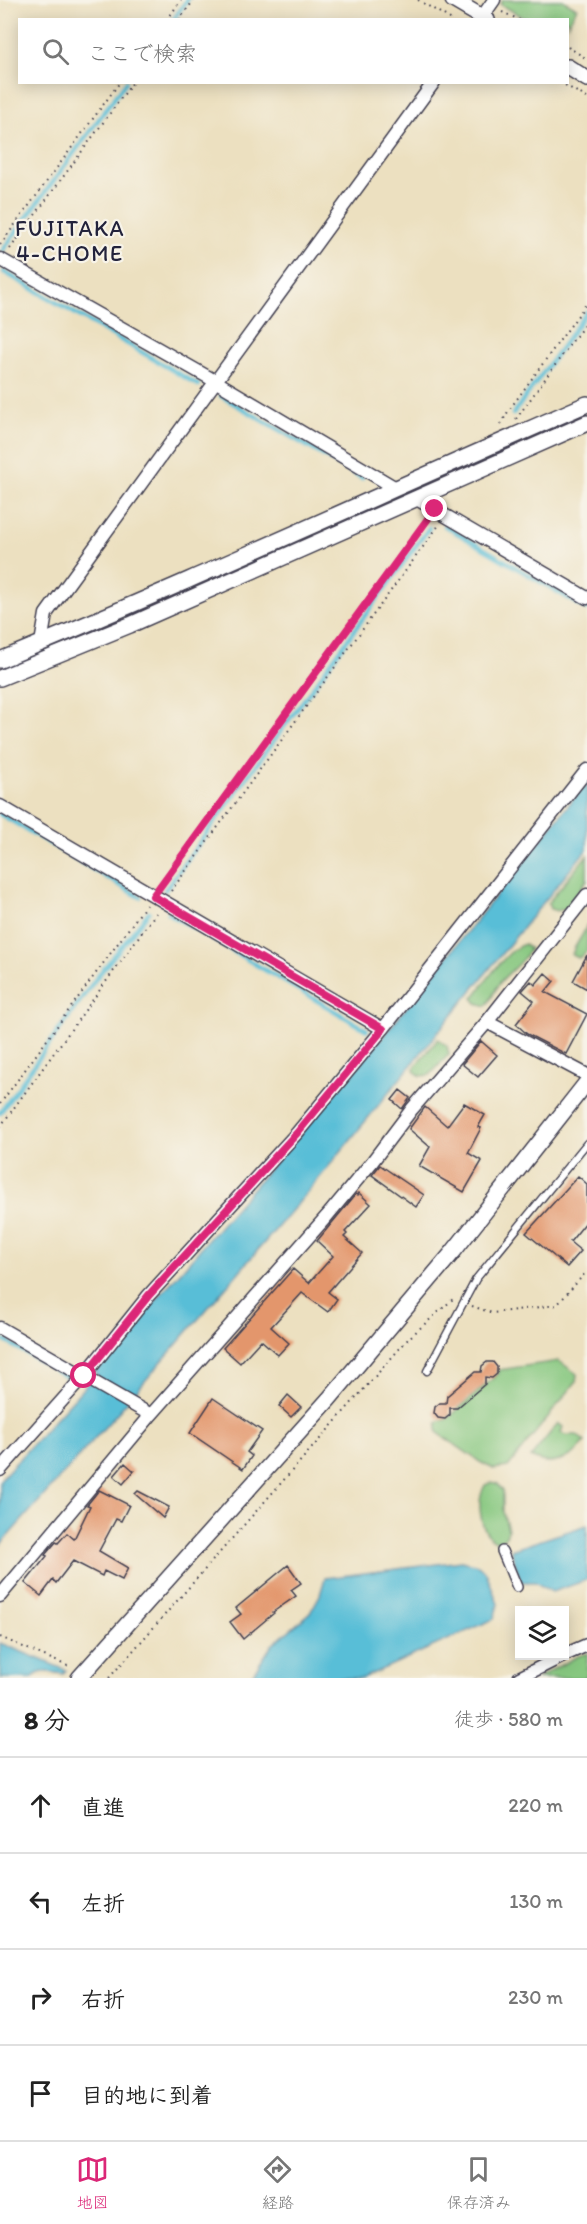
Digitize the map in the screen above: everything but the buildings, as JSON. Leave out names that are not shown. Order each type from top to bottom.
[{"type":"street","points":[[453,0],[481,18]]},
{"type":"street","points":[[484,18],[494,0]]},
{"type":"street","points":[[569,68],[587,79]]},
{"type":"street","points":[[41,643],[46,614],[433,84]]},
{"type":"street","points":[[1,260],[215,381],[394,488]]},
{"type":"street","points":[[0,660],[123,609],[587,404]]},
{"type":"street","points":[[0,678],[130,625],[587,423]]},
{"type":"street","points":[[415,498],[587,598]]},
{"type":"street","points":[[0,1470],[87,1378],[149,1295],[297,1133],[383,1029],[587,770]]},
{"type":"street","points":[[0,806],[383,1029]]},
{"type":"street","points":[[0,1596],[151,1415],[327,1216],[412,1110],[488,1022],[587,895]]},
{"type":"street","points":[[488,1022],[587,1075]]},
{"type":"street","points":[[82,1675],[329,1399],[453,1252],[587,1082]]},
{"type":"street","points":[[0,1328],[151,1415]]},
{"type":"street","points":[[502,1551],[517,1587]]},
{"type":"street","points":[[569,1653],[587,1645]]},
{"type":"street","points":[[519,1678],[554,1660]]},
{"type":"lane","points":[[427,1371],[476,1279],[587,1143]]},
{"type":"path","points":[[168,18],[181,0]]},
{"type":"path","points":[[180,18],[194,0]]},
{"type":"path","points":[[418,0],[449,18]]},
{"type":"path","points":[[569,48],[587,59]]},
{"type":"path","points":[[0,245],[119,84]]},
{"type":"path","points":[[1,260],[132,84]]},
{"type":"path","points":[[563,84],[587,98]]},
{"type":"path","points":[[508,423],[501,425],[509,410],[587,303]]},
{"type":"path","points":[[515,421],[587,321]]},
{"type":"path","points":[[0,1127],[158,899],[440,512]]},
{"type":"path","points":[[0,1104],[158,899],[440,512]]},
{"type":"path","points":[[109,1678],[409,1338],[453,1299],[492,1313],[557,1305],[587,1271]]},
{"type":"path","points":[[0,1637],[82,1675]]},
{"type":"green space","points":[[503,0],[563,0],[577,8],[569,22],[569,18],[524,18],[500,4]]},
{"type":"green space","points":[[587,855],[587,880],[565,909],[557,911],[550,909],[548,903]]},
{"type":"green space","points":[[587,924],[587,951],[579,958],[572,955]]},
{"type":"green space","points":[[525,944],[530,949],[527,954],[501,981],[486,1006],[477,1003],[473,998],[497,967],[511,952]]},
{"type":"green space","points":[[438,1039],[447,1046],[449,1054],[430,1075],[421,1076],[415,1072],[414,1068]]},
{"type":"green space","points":[[559,1361],[577,1374],[576,1382],[508,1467],[493,1469],[437,1432],[437,1423],[446,1420],[499,1373],[498,1370]]},
{"type":"green space","points":[[558,1423],[563,1427],[561,1433],[577,1435],[585,1442],[574,1453],[561,1460],[546,1462],[531,1457]]},
{"type":"green space","points":[[492,1482],[498,1484],[503,1491],[503,1512],[508,1530],[506,1536],[498,1542],[492,1538],[483,1525],[480,1508],[485,1485]]},
{"type":"green space","points":[[587,1653],[587,1678],[537,1678],[576,1657]]},
{"type":"water","points":[[587,782],[587,849],[307,1193],[0,1545],[0,1480],[86,1385],[97,1377],[95,1371],[382,1038]]},
{"type":"water","points":[[587,1525],[587,1580],[552,1592],[535,1582],[521,1582],[511,1550]]},
{"type":"water","points":[[461,1561],[475,1564],[486,1572],[498,1604],[494,1619],[363,1678],[250,1678],[272,1645],[310,1613],[320,1595],[325,1578]]},
{"type":"water","points":[[0,1643],[66,1670],[63,1674],[42,1672],[32,1678],[0,1678]]},
{"type":"waterway","points":[[174,18],[187,0]]},
{"type":"waterway","points":[[3,250],[125,84]]},
{"type":"waterway","points":[[4,272],[198,385]]},
{"type":"waterway","points":[[513,414],[587,312]]},
{"type":"waterway","points":[[221,396],[362,478]]},
{"type":"waterway","points":[[445,526],[587,609]]},
{"type":"waterway","points":[[165,890],[429,528]]},
{"type":"waterway","points":[[0,814],[140,897]]},
{"type":"waterway","points":[[0,1113],[97,977],[149,912]]},
{"type":"waterway","points":[[168,913],[367,1030]]},
{"type":"waterway","points":[[0,1338],[66,1376]]},
{"type":"district","name":"FUJITAKA 4-CHOME","points":[[70,240]]},
{"type":"route","points":[[84,1376],[149,1295],[224,1210],[297,1133],[383,1029],[153,896],[435,509]]}]
